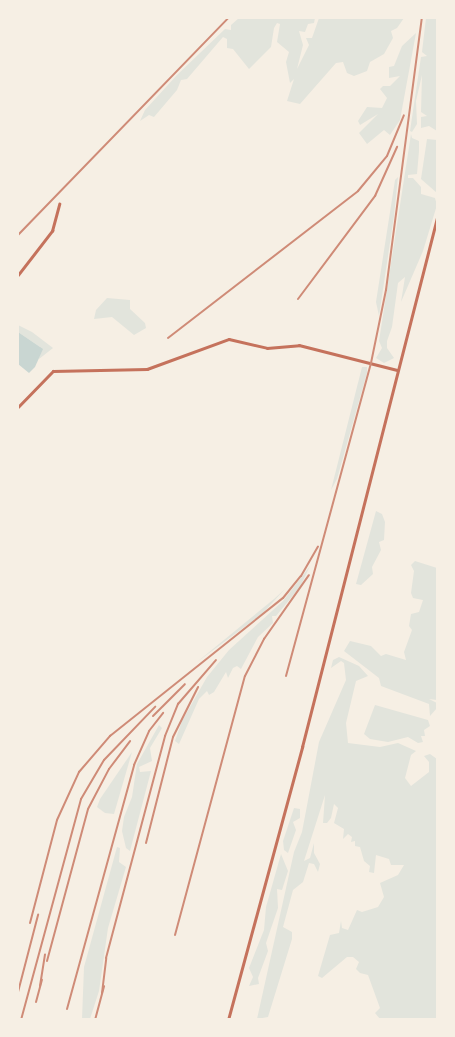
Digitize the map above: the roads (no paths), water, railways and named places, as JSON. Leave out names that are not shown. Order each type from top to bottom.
[{"type":"street","points":[[18,275],[52,231],[58,204]]},
{"type":"street","points":[[228,1020],[302,747],[438,214]]},
{"type":"street","points":[[18,406],[54,371],[147,369],[229,339],[266,348],[299,345],[397,370]]},
{"type":"railway","points":[[18,235],[228,18]]},
{"type":"railway","points":[[286,676],[371,363],[386,290],[422,18]]},
{"type":"railway","points":[[168,338],[358,191],[387,156],[404,115]]},
{"type":"railway","points":[[298,299],[375,196],[397,147]]},
{"type":"railway","points":[[30,923],[57,820],[79,772],[110,736],[283,598],[301,576],[318,546]]},
{"type":"railway","points":[[175,935],[245,676],[264,639],[309,575]]},
{"type":"railway","points":[[102,993],[106,958],[165,736],[178,704],[216,660]]},
{"type":"railway","points":[[153,716],[185,684]]},
{"type":"railway","points":[[146,843],[173,737],[198,687]]},
{"type":"railway","points":[[21,1020],[81,799],[104,760],[155,707]]},
{"type":"railway","points":[[67,1009],[134,765],[149,731],[163,713]]},
{"type":"railway","points":[[47,961],[88,809],[109,769],[130,741]]},
{"type":"railway","points":[[18,992],[38,915]]},
{"type":"railway","points":[[40,986],[45,954]]},
{"type":"railway","points":[[36,1002],[42,980]]},
{"type":"railway","points":[[95,1020],[104,986]]}]
